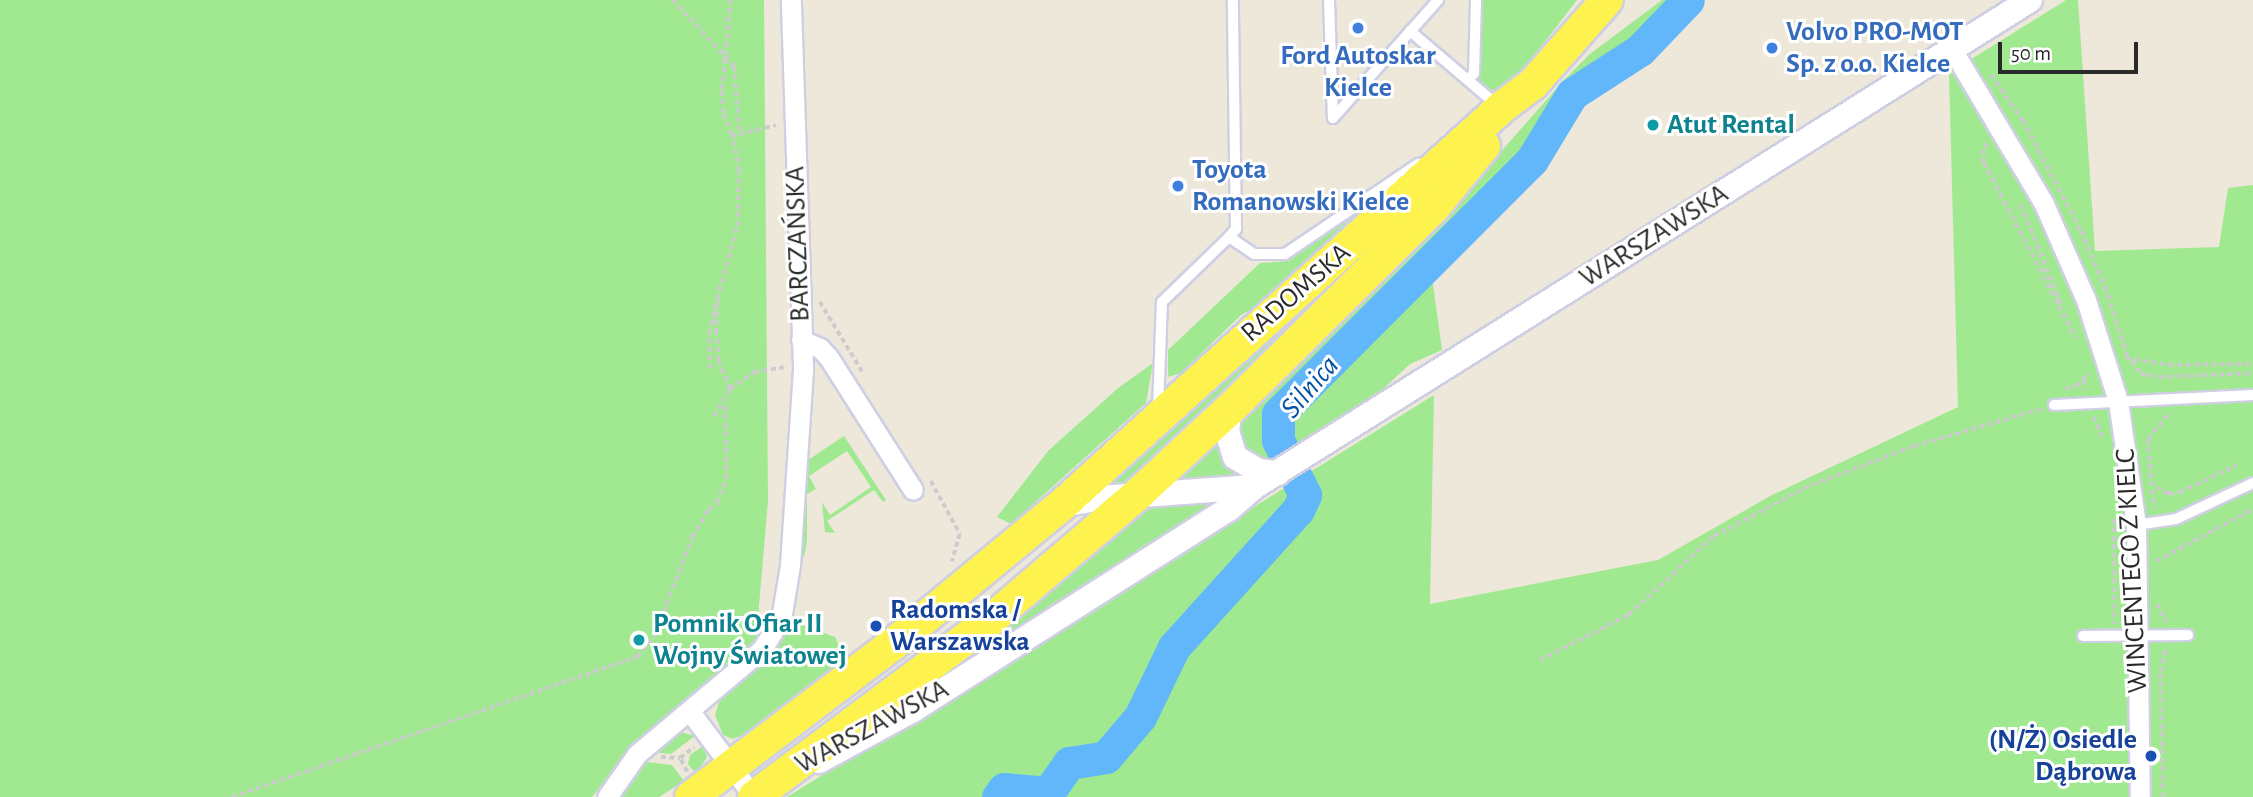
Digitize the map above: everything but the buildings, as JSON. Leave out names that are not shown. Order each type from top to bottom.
[{"type":"main road","name":"RADOMSKA","points":[[1230,410],[1434,207],[1511,118],[1532,85],[1607,0]]},
{"type":"main road","name":"RADOMSKA","points":[[1062,505],[1157,415],[1496,112],[1532,85]]},
{"type":"main road","name":"WARSZAWSKA","points":[[786,775],[993,618],[1137,495],[1230,410]]},
{"type":"main road","name":"WARSZAWSKA","points":[[692,789],[732,767],[768,741],[1062,505]]},
{"type":"main road","points":[[754,797],[786,775]]},
{"type":"street","name":"BARCZAŃSKA","points":[[791,0],[801,340],[820,348],[829,358],[913,490]]},
{"type":"street","name":"WARSZAWSKA","points":[[786,775],[830,757],[913,710],[1229,509],[1254,487],[2030,0]]},
{"type":"street","name":"WINCENTEGO Z KIELC","points":[[1952,49],[1998,138],[2070,261],[2118,401],[2136,525],[2140,797]]},
{"type":"street","points":[[607,797],[637,754],[691,713],[762,649],[781,619],[790,565],[801,340]]},
{"type":"street","points":[[1230,410],[1227,431],[1234,457],[1258,471],[1278,473]]},
{"type":"street","name":"WARSZAWSKA","points":[[1062,505],[1137,495],[1254,487]]},
{"type":"street","points":[[691,713],[754,797]]},
{"type":"lane","points":[[1157,415],[1163,302],[1236,229],[1233,0]]},
{"type":"lane","points":[[1329,0],[1333,118],[1438,0]]},
{"type":"lane","points":[[1468,80],[1474,73],[1476,0]]},
{"type":"lane","points":[[1229,237],[1254,254],[1285,254],[1462,131],[1496,112],[1468,80],[1410,31]]},
{"type":"lane","points":[[2053,405],[2087,401],[2253,395]]},
{"type":"lane","points":[[2136,525],[2176,519],[2253,483]]},
{"type":"lane","points":[[2083,636],[2188,635]]},
{"type":"path","points":[[673,0],[734,66],[740,131]]},
{"type":"path","points":[[710,369],[709,334],[737,226],[739,171],[733,136],[724,114],[725,57],[731,0]]},
{"type":"path","points":[[1983,66],[2010,98],[2052,173],[2108,295],[2130,359],[2141,374],[2169,376],[2253,373]]},
{"type":"path","points":[[733,136],[740,131],[793,127]]},
{"type":"path","points":[[1985,132],[1998,138]]},
{"type":"path","points":[[1997,154],[1998,138]]},
{"type":"path","points":[[1998,138],[1983,150],[1984,163],[2015,227],[2061,306],[2060,295],[2019,200]]},
{"type":"path","points":[[717,299],[718,360],[730,388]]},
{"type":"path","points":[[2130,359],[2169,365],[2253,364]]},
{"type":"path","points":[[714,416],[725,402],[730,388],[754,372],[789,366]]},
{"type":"path","points":[[2169,376],[2169,387]]},
{"type":"path","points":[[2084,380],[2087,401],[2105,445]]},
{"type":"path","points":[[232,797],[637,657],[653,636],[692,537],[708,510],[717,503],[726,479],[729,439],[725,402]]},
{"type":"path","points":[[1540,660],[1628,615],[1714,536],[1805,488],[1914,446],[2053,405]]},
{"type":"path","points":[[2148,439],[2167,420]]},
{"type":"path","points":[[2155,485],[2169,494],[2180,492],[2237,465]]},
{"type":"path","points":[[2113,509],[2115,635]]},
{"type":"path","points":[[2156,561],[2253,509]]},
{"type":"path","points":[[951,564],[960,534]]},
{"type":"path","points":[[2163,797],[2160,671],[2168,643]]},
{"type":"path","points":[[692,789],[680,758],[701,741]]},
{"type":"green space","points":[[0,0],[764,0],[768,501],[756,641],[632,746],[592,797],[0,797]]},
{"type":"green space","points":[[1474,0],[1577,0],[1517,78],[1496,91],[1476,86]]},
{"type":"green space","points":[[1662,0],[1688,0],[1619,74],[1589,94],[1559,129],[1536,167],[1432,277],[1442,350],[1410,364],[1372,399],[1302,443],[1269,461],[1253,459],[1239,442],[1242,421],[1249,412],[1451,208],[1590,54]]},
{"type":"green space","points":[[2066,0],[2078,0],[2095,251],[2219,247],[2228,188],[2253,185],[2253,797],[787,797],[1434,395],[1430,604],[1658,560],[1772,495],[1958,407],[1949,73]]},
{"type":"green space","points":[[1392,191],[1266,301],[1241,315],[1181,373],[1168,377],[1168,350],[1260,263],[1288,261]]},
{"type":"green space","points":[[1402,217],[1230,391],[1131,481],[1101,488]]},
{"type":"green space","points":[[1153,363],[1146,403],[1011,524],[997,517],[1048,451],[1117,389]]},
{"type":"green space","points":[[844,436],[886,500],[883,502],[874,490],[827,521],[835,533],[825,532],[822,502],[830,515],[871,487],[847,451],[809,476],[816,489],[807,494],[807,541],[804,557],[799,557],[805,462]]},
{"type":"green space","points":[[1218,445],[1221,457],[1241,475],[1175,484]]},
{"type":"green space","points":[[1225,498],[972,660],[966,659],[1158,502]]},
{"type":"green space","points":[[789,620],[835,637],[844,658],[745,734],[733,739],[723,735],[715,715],[719,702],[778,647]]},
{"type":"green space","points":[[681,732],[695,736],[671,754],[652,752]]},
{"type":"green space","points":[[703,746],[707,757],[696,774],[688,764],[690,755]]},
{"type":"green space","points":[[646,762],[672,765],[684,781],[659,797],[616,797]]},
{"type":"waterway","name":"Silnica","points":[[998,797],[1004,789],[1048,793],[1069,763],[1106,757],[1140,717],[1174,647],[1298,510],[1305,495],[1278,440],[1278,414],[1532,160],[1572,94],[1640,50],[1688,0]]},
{"type":"place","name":"Ford Autoskar Kielce","points":[[1358,28]]},
{"type":"place","name":"Volvo PRO-MOT Sp. z o.o. Kielce","points":[[1772,48]]},
{"type":"place","name":"Atut Rental","points":[[1653,125]]},
{"type":"place","name":"Toyota Romanowski Kielce","points":[[1178,186]]},
{"type":"place","name":"Radomska / Warszawska","points":[[876,626]]},
{"type":"place","name":"Pomnik Ofiar II Wojny Światowej","points":[[639,640]]},
{"type":"place","name":"(N/Ż) Osiedle Dąbrowa","points":[[2151,756]]}]
